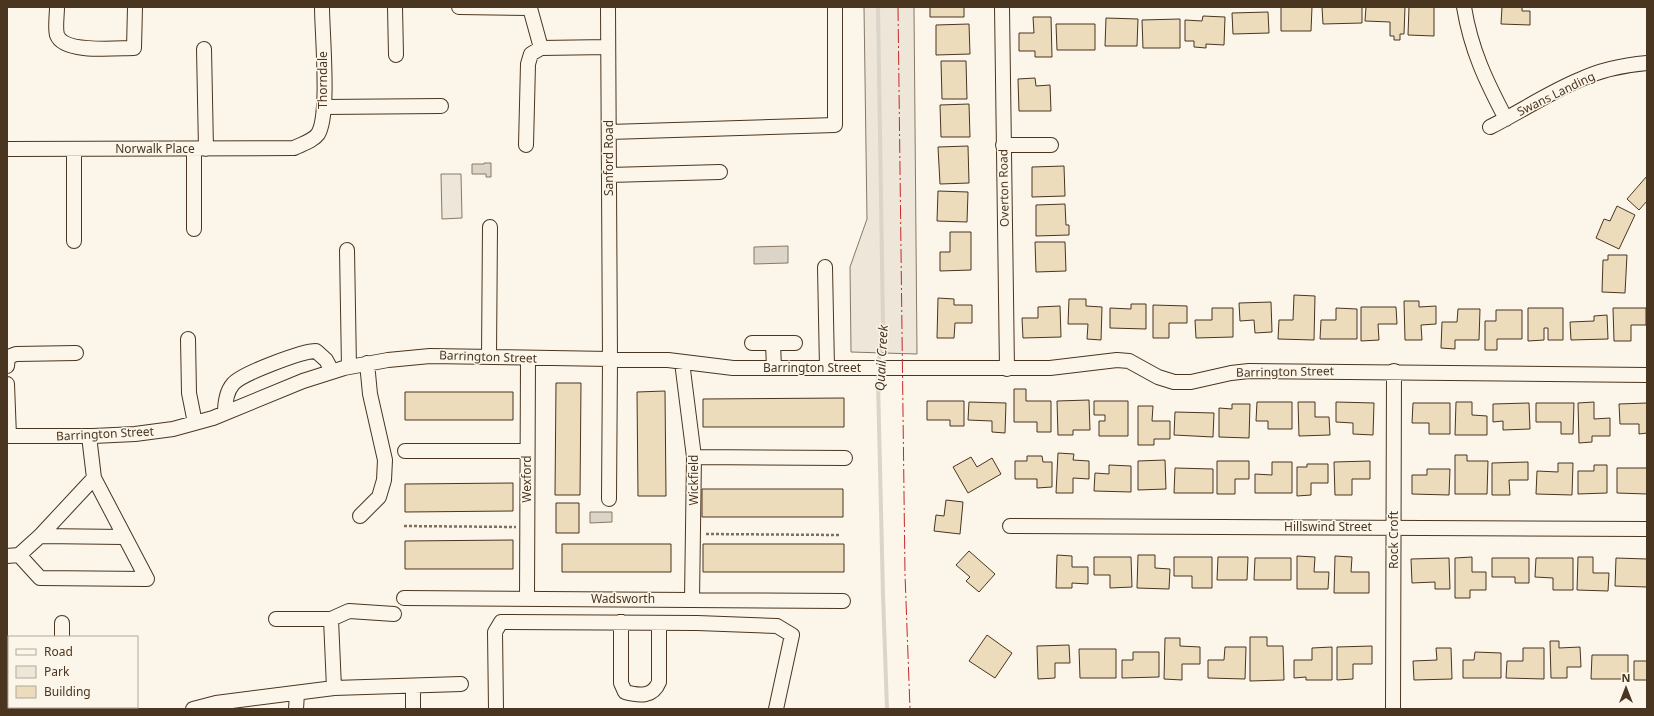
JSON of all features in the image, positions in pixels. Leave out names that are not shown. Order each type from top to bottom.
[{"type":"street","points":[[57,7],[57,35],[62,42],[76,48],[134,48],[135,7]]},
{"type":"street","name":"Thorndale","points":[[303,144],[317,136],[321,128],[324,107],[322,7]]},
{"type":"street","points":[[395,7],[396,55]]},
{"type":"street","points":[[459,7],[530,8],[541,48]]},
{"type":"street","name":"Sanford Road","points":[[608,7],[610,309],[609,499]]},
{"type":"street","points":[[608,132],[835,125],[836,7]]},
{"type":"street","name":"Overton Road","points":[[1002,7],[1007,369]]},
{"type":"street","points":[[1464,7],[1468,31],[1478,62],[1486,82],[1506,119]]},
{"type":"street","points":[[526,145],[528,64],[531,54],[541,48],[608,47]]},
{"type":"street","points":[[194,229],[200,148],[204,49]]},
{"type":"street","name":"Swans Landing","points":[[1490,127],[1580,79],[1628,65],[1647,63]]},
{"type":"street","points":[[324,107],[441,106]]},
{"type":"street","name":"Norwalk Place","points":[[7,149],[294,148],[303,144]]},
{"type":"street","points":[[1003,145],[1050,145]]},
{"type":"street","points":[[74,149],[74,241]]},
{"type":"street","points":[[609,175],[720,172]]},
{"type":"street","points":[[489,357],[490,227]]},
{"type":"street","points":[[347,250],[349,367]]},
{"type":"street","points":[[825,267],[827,368]]},
{"type":"street","points":[[188,339],[189,393],[195,423]]},
{"type":"street","points":[[752,343],[795,343]]},
{"type":"street","points":[[773,343],[774,368]]},
{"type":"street","points":[[224,414],[228,390],[233,383],[242,377],[299,354],[316,351],[326,360],[332,371]]},
{"type":"street","points":[[7,366],[8,357],[16,354],[76,353]]},
{"type":"street","name":"Barrington Street","points":[[8,436],[89,436],[135,434],[173,429],[224,414],[303,381],[332,371],[368,363],[430,356],[682,362],[732,368],[1007,369],[1050,368],[1117,360],[1129,361],[1158,377],[1174,382],[1191,382],[1231,373],[1249,371],[1394,371],[1647,375]]},
{"type":"street","name":"Wexford","points":[[527,599],[528,358]]},
{"type":"street","name":"Wickfield","points":[[682,362],[694,457],[692,600]]},
{"type":"street","points":[[360,516],[379,497],[384,480],[385,460],[370,394],[368,363]]},
{"type":"street","name":"Rock Croft","points":[[1393,709],[1394,371]]},
{"type":"street","points":[[7,384],[8,436]]},
{"type":"street","points":[[89,436],[94,478],[147,579],[40,578],[13,556],[40,536],[94,478]]},
{"type":"street","points":[[405,451],[527,451]]},
{"type":"street","points":[[694,457],[845,458]]},
{"type":"street","name":"Hillswind Street","points":[[1010,526],[1647,529]]},
{"type":"street","points":[[40,536],[124,536]]},
{"type":"street","name":"Wadsworth","points":[[404,598],[843,600]]},
{"type":"street","points":[[276,619],[331,619],[349,611],[394,614]]},
{"type":"street","points":[[331,619],[334,688]]},
{"type":"street","points":[[496,709],[495,632],[501,622],[697,623],[777,626],[792,635],[776,709]]},
{"type":"street","points":[[621,622],[621,684],[625,692],[634,694],[645,694],[652,692],[659,682],[659,623]]},
{"type":"street","points":[[62,623],[62,636]]},
{"type":"street","points":[[193,709],[216,703],[334,688],[461,684]]},
{"type":"street","points":[[413,686],[413,709]]},
{"type":"street","points":[[296,709],[297,693]]},
{"type":"path","points":[[404,526],[527,528]]},
{"type":"path","points":[[693,534],[840,535]]},
{"type":"green space","points":[[864,7],[914,7],[917,354],[851,352],[850,267],[867,219]]},
{"type":"green space","points":[[441,174],[461,174],[462,218],[442,219]]},
{"type":"shaded area","points":[[491,163],[491,177],[486,177],[486,174],[472,174],[472,164]]},
{"type":"shaded area","points":[[788,246],[788,263],[754,264],[754,247]]},
{"type":"shaded area","points":[[590,512],[612,512],[612,522],[590,523]]},
{"type":"building","points":[[930,7],[964,7],[964,17],[930,17]]},
{"type":"building","points":[[1281,7],[1312,7],[1311,31],[1281,31]]},
{"type":"building","points":[[1322,7],[1362,7],[1362,23],[1323,24]]},
{"type":"building","points":[[1366,7],[1405,7],[1404,34],[1400,34],[1400,40],[1394,40],[1394,36],[1390,36],[1390,22],[1365,21]]},
{"type":"building","points":[[1409,7],[1434,7],[1434,36],[1408,35]]},
{"type":"building","points":[[1502,7],[1522,7],[1522,11],[1530,11],[1530,25],[1501,24]]},
{"type":"building","points":[[1268,12],[1269,33],[1233,34],[1232,13]]},
{"type":"building","points":[[1203,16],[1225,17],[1224,45],[1206,44],[1206,48],[1194,47],[1194,41],[1185,41],[1185,20],[1202,21]]},
{"type":"building","points":[[1033,17],[1051,17],[1052,57],[1035,57],[1035,51],[1019,51],[1019,33],[1034,33]]},
{"type":"building","points":[[1106,18],[1138,19],[1137,46],[1105,46]]},
{"type":"building","points":[[1180,19],[1180,48],[1143,48],[1142,20]]},
{"type":"building","points":[[969,24],[970,54],[936,55],[936,25]]},
{"type":"building","points":[[1056,24],[1095,24],[1095,50],[1057,50]]},
{"type":"building","points":[[941,61],[966,61],[967,99],[942,99]]},
{"type":"building","points":[[1035,78],[1036,86],[1050,85],[1051,111],[1019,111],[1018,79]]},
{"type":"building","points":[[969,104],[970,137],[941,137],[940,105]]},
{"type":"building","points":[[968,146],[969,183],[940,184],[938,147]]},
{"type":"building","points":[[1064,166],[1065,196],[1032,197],[1032,167]]},
{"type":"building","points":[[1647,176],[1647,201],[1639,210],[1627,199]]},
{"type":"building","points":[[938,191],[968,192],[967,222],[937,221]]},
{"type":"building","points":[[1065,204],[1066,225],[1069,225],[1069,235],[1036,236],[1036,205]]},
{"type":"building","points":[[1617,206],[1635,215],[1619,249],[1596,238],[1604,219],[1610,221]]},
{"type":"building","points":[[950,232],[971,232],[971,270],[940,271],[940,252],[950,252]]},
{"type":"building","points":[[1035,242],[1065,242],[1066,271],[1036,272]]},
{"type":"building","points":[[1608,255],[1627,255],[1625,293],[1602,292],[1603,260],[1608,260]]},
{"type":"building","points":[[1294,295],[1315,296],[1314,340],[1278,339],[1279,320],[1293,320]]},
{"type":"building","points":[[938,298],[954,299],[954,305],[972,305],[972,323],[955,323],[954,338],[937,338]]},
{"type":"building","points":[[1069,299],[1086,299],[1086,306],[1102,307],[1101,340],[1087,339],[1088,324],[1068,324]]},
{"type":"building","points":[[1404,301],[1419,301],[1419,307],[1436,306],[1436,324],[1421,325],[1422,340],[1405,340]]},
{"type":"building","points":[[1271,302],[1272,332],[1255,333],[1254,320],[1240,321],[1239,303]]},
{"type":"building","points":[[1131,304],[1146,304],[1146,329],[1110,328],[1110,308],[1131,309]]},
{"type":"building","points":[[1153,305],[1187,306],[1187,323],[1169,323],[1169,338],[1153,338]]},
{"type":"building","points":[[1060,306],[1061,337],[1023,338],[1022,318],[1038,318],[1038,307]]},
{"type":"building","points":[[1361,307],[1396,307],[1397,324],[1378,324],[1379,340],[1361,341]]},
{"type":"building","points":[[1212,308],[1233,308],[1233,337],[1196,338],[1195,320],[1212,320]]},
{"type":"building","points":[[1336,308],[1357,309],[1357,339],[1320,339],[1321,320],[1336,320]]},
{"type":"building","points":[[1528,308],[1563,308],[1563,340],[1548,340],[1548,328],[1544,328],[1544,340],[1528,341]]},
{"type":"building","points":[[1613,308],[1646,308],[1646,325],[1631,325],[1631,341],[1614,341]]},
{"type":"building","points":[[1458,309],[1480,309],[1479,340],[1455,340],[1455,349],[1441,348],[1442,322],[1457,322]]},
{"type":"building","points":[[1496,310],[1522,310],[1522,339],[1497,339],[1497,350],[1485,350],[1485,321],[1496,321]]},
{"type":"building","points":[[1607,315],[1608,339],[1571,340],[1570,322],[1594,321],[1594,316]]},
{"type":"building","points":[[556,383],[581,383],[580,495],[555,495]]},
{"type":"building","points":[[1014,389],[1026,389],[1026,401],[1051,401],[1051,432],[1037,432],[1037,422],[1014,422]]},
{"type":"building","points":[[665,391],[666,496],[638,496],[637,392]]},
{"type":"building","points":[[405,392],[513,392],[513,420],[405,420]]},
{"type":"building","points":[[844,398],[844,427],[703,427],[703,399]]},
{"type":"building","points":[[1089,400],[1090,430],[1073,430],[1073,435],[1058,435],[1057,401]]},
{"type":"building","points":[[927,401],[964,401],[964,426],[950,426],[950,420],[927,420]]},
{"type":"building","points":[[1094,401],[1128,401],[1128,436],[1099,436],[1099,421],[1105,421],[1105,415],[1094,415]]},
{"type":"building","points":[[969,402],[1006,403],[1005,433],[992,432],[992,421],[968,420]]},
{"type":"building","points":[[1257,402],[1292,402],[1292,429],[1268,429],[1268,421],[1256,421]]},
{"type":"building","points":[[1298,402],[1315,402],[1315,417],[1329,417],[1330,435],[1299,436]]},
{"type":"building","points":[[1336,402],[1374,403],[1373,435],[1353,434],[1353,423],[1336,422]]},
{"type":"building","points":[[1456,402],[1472,402],[1472,415],[1487,416],[1487,435],[1455,435]]},
{"type":"building","points":[[1594,402],[1594,419],[1610,418],[1610,436],[1592,436],[1592,442],[1579,443],[1578,403]]},
{"type":"building","points":[[1413,403],[1450,403],[1450,434],[1429,434],[1429,423],[1412,423]]},
{"type":"building","points":[[1529,403],[1530,429],[1503,430],[1503,421],[1493,422],[1493,404]]},
{"type":"building","points":[[1536,403],[1574,403],[1573,434],[1561,434],[1561,422],[1536,422]]},
{"type":"building","points":[[1647,403],[1647,433],[1639,434],[1639,424],[1620,424],[1619,404]]},
{"type":"building","points":[[1232,404],[1250,404],[1249,438],[1219,437],[1219,408],[1232,409]]},
{"type":"building","points":[[1138,406],[1153,406],[1152,421],[1170,421],[1170,439],[1154,439],[1154,445],[1138,445]]},
{"type":"building","points":[[1175,412],[1214,413],[1213,437],[1174,435]]},
{"type":"building","points":[[1058,453],[1074,454],[1073,460],[1089,461],[1089,479],[1073,478],[1073,493],[1056,493]]},
{"type":"building","points":[[1455,455],[1467,455],[1467,461],[1488,461],[1487,494],[1455,494]]},
{"type":"building","points":[[1027,456],[1042,456],[1043,462],[1052,462],[1052,487],[1037,488],[1037,479],[1015,479],[1015,461],[1027,461]]},
{"type":"building","points":[[971,457],[977,467],[992,458],[1001,474],[968,493],[953,467]]},
{"type":"building","points":[[1165,460],[1166,489],[1138,490],[1138,461]]},
{"type":"building","points":[[1217,461],[1249,461],[1249,479],[1235,479],[1235,494],[1217,494]]},
{"type":"building","points":[[1370,461],[1370,479],[1352,479],[1352,495],[1335,495],[1334,462]]},
{"type":"building","points":[[1272,462],[1292,462],[1292,493],[1255,493],[1255,474],[1272,475]]},
{"type":"building","points":[[1528,462],[1528,480],[1509,480],[1510,495],[1492,495],[1492,463]]},
{"type":"building","points":[[1558,463],[1573,463],[1572,495],[1536,494],[1537,471],[1558,472]]},
{"type":"building","points":[[1307,464],[1328,464],[1328,483],[1311,483],[1311,495],[1297,496],[1297,467],[1307,467]]},
{"type":"building","points":[[1109,465],[1131,466],[1131,492],[1094,491],[1095,473],[1109,474]]},
{"type":"building","points":[[1594,465],[1607,465],[1607,493],[1578,494],[1578,471],[1594,471]]},
{"type":"building","points":[[1175,468],[1213,469],[1213,493],[1174,493]]},
{"type":"building","points":[[1617,468],[1647,468],[1647,494],[1617,493]]},
{"type":"building","points":[[1427,469],[1450,469],[1449,495],[1412,494],[1412,475],[1427,475]]},
{"type":"building","points":[[513,483],[513,511],[405,512],[405,484]]},
{"type":"building","points":[[702,489],[843,489],[843,517],[702,517]]},
{"type":"building","points":[[946,500],[963,502],[960,534],[934,531],[936,515],[944,516]]},
{"type":"building","points":[[556,503],[579,503],[579,533],[556,533]]},
{"type":"building","points":[[513,540],[513,569],[405,569],[405,541]]},
{"type":"building","points":[[562,544],[671,544],[671,572],[562,572]]},
{"type":"building","points":[[703,544],[844,544],[844,572],[703,572]]},
{"type":"building","points":[[969,551],[995,574],[979,592],[966,581],[970,577],[956,565]]},
{"type":"building","points":[[1057,555],[1072,556],[1072,567],[1088,567],[1088,584],[1072,583],[1072,588],[1056,588]]},
{"type":"building","points":[[1138,555],[1155,555],[1155,568],[1170,569],[1169,589],[1137,588]]},
{"type":"building","points":[[1297,556],[1315,557],[1314,572],[1329,572],[1328,589],[1297,589]]},
{"type":"building","points":[[1335,556],[1352,557],[1351,572],[1369,572],[1369,593],[1334,593]]},
{"type":"building","points":[[1094,557],[1131,557],[1132,587],[1110,588],[1110,575],[1094,575]]},
{"type":"building","points":[[1174,557],[1212,557],[1212,588],[1192,588],[1192,576],[1174,576]]},
{"type":"building","points":[[1218,557],[1248,557],[1247,580],[1217,580]]},
{"type":"building","points":[[1472,557],[1472,572],[1486,572],[1486,590],[1470,590],[1470,598],[1455,598],[1455,558]]},
{"type":"building","points":[[1578,557],[1593,557],[1593,573],[1609,573],[1608,591],[1577,590]]},
{"type":"building","points":[[1255,558],[1291,558],[1291,580],[1254,580]]},
{"type":"building","points":[[1449,558],[1450,589],[1435,589],[1435,582],[1412,583],[1411,559]]},
{"type":"building","points":[[1492,558],[1529,558],[1529,583],[1515,583],[1515,577],[1492,577]]},
{"type":"building","points":[[1536,558],[1573,558],[1573,590],[1553,590],[1553,578],[1535,577]]},
{"type":"building","points":[[1616,558],[1647,559],[1647,587],[1615,586]]},
{"type":"building","points":[[987,635],[1012,653],[995,678],[969,661]]},
{"type":"building","points":[[1250,637],[1267,637],[1267,646],[1283,646],[1284,680],[1250,681]]},
{"type":"building","points":[[1165,638],[1180,638],[1180,646],[1200,647],[1200,664],[1182,664],[1182,680],[1164,679]]},
{"type":"building","points":[[1550,641],[1559,641],[1559,648],[1580,647],[1581,667],[1567,667],[1567,678],[1551,678]]},
{"type":"building","points":[[1069,645],[1070,663],[1055,663],[1055,678],[1038,679],[1037,646]]},
{"type":"building","points":[[1372,646],[1372,664],[1353,664],[1353,679],[1337,680],[1337,647]]},
{"type":"building","points":[[1225,647],[1246,647],[1245,679],[1208,678],[1208,660],[1224,660]]},
{"type":"building","points":[[1332,647],[1332,680],[1306,680],[1306,677],[1294,678],[1294,660],[1312,660],[1312,648]]},
{"type":"building","points":[[1436,648],[1451,648],[1452,679],[1414,680],[1413,661],[1437,660]]},
{"type":"building","points":[[1523,648],[1544,648],[1544,679],[1506,678],[1507,661],[1523,661]]},
{"type":"building","points":[[1079,649],[1116,649],[1116,678],[1080,678]]},
{"type":"building","points":[[1133,652],[1159,652],[1159,677],[1122,678],[1122,660],[1133,660]]},
{"type":"building","points":[[1475,652],[1501,653],[1501,678],[1463,678],[1463,660],[1474,660]]},
{"type":"building","points":[[1592,655],[1628,655],[1628,679],[1591,679]]},
{"type":"building","points":[[1634,661],[1647,661],[1647,680],[1634,680]]},
{"type":"waterway","name":"Quail Creek","points":[[878,7],[883,326],[878,382],[887,709]]},
{"type":"power","points":[[898,7],[905,574],[910,709]]}]
